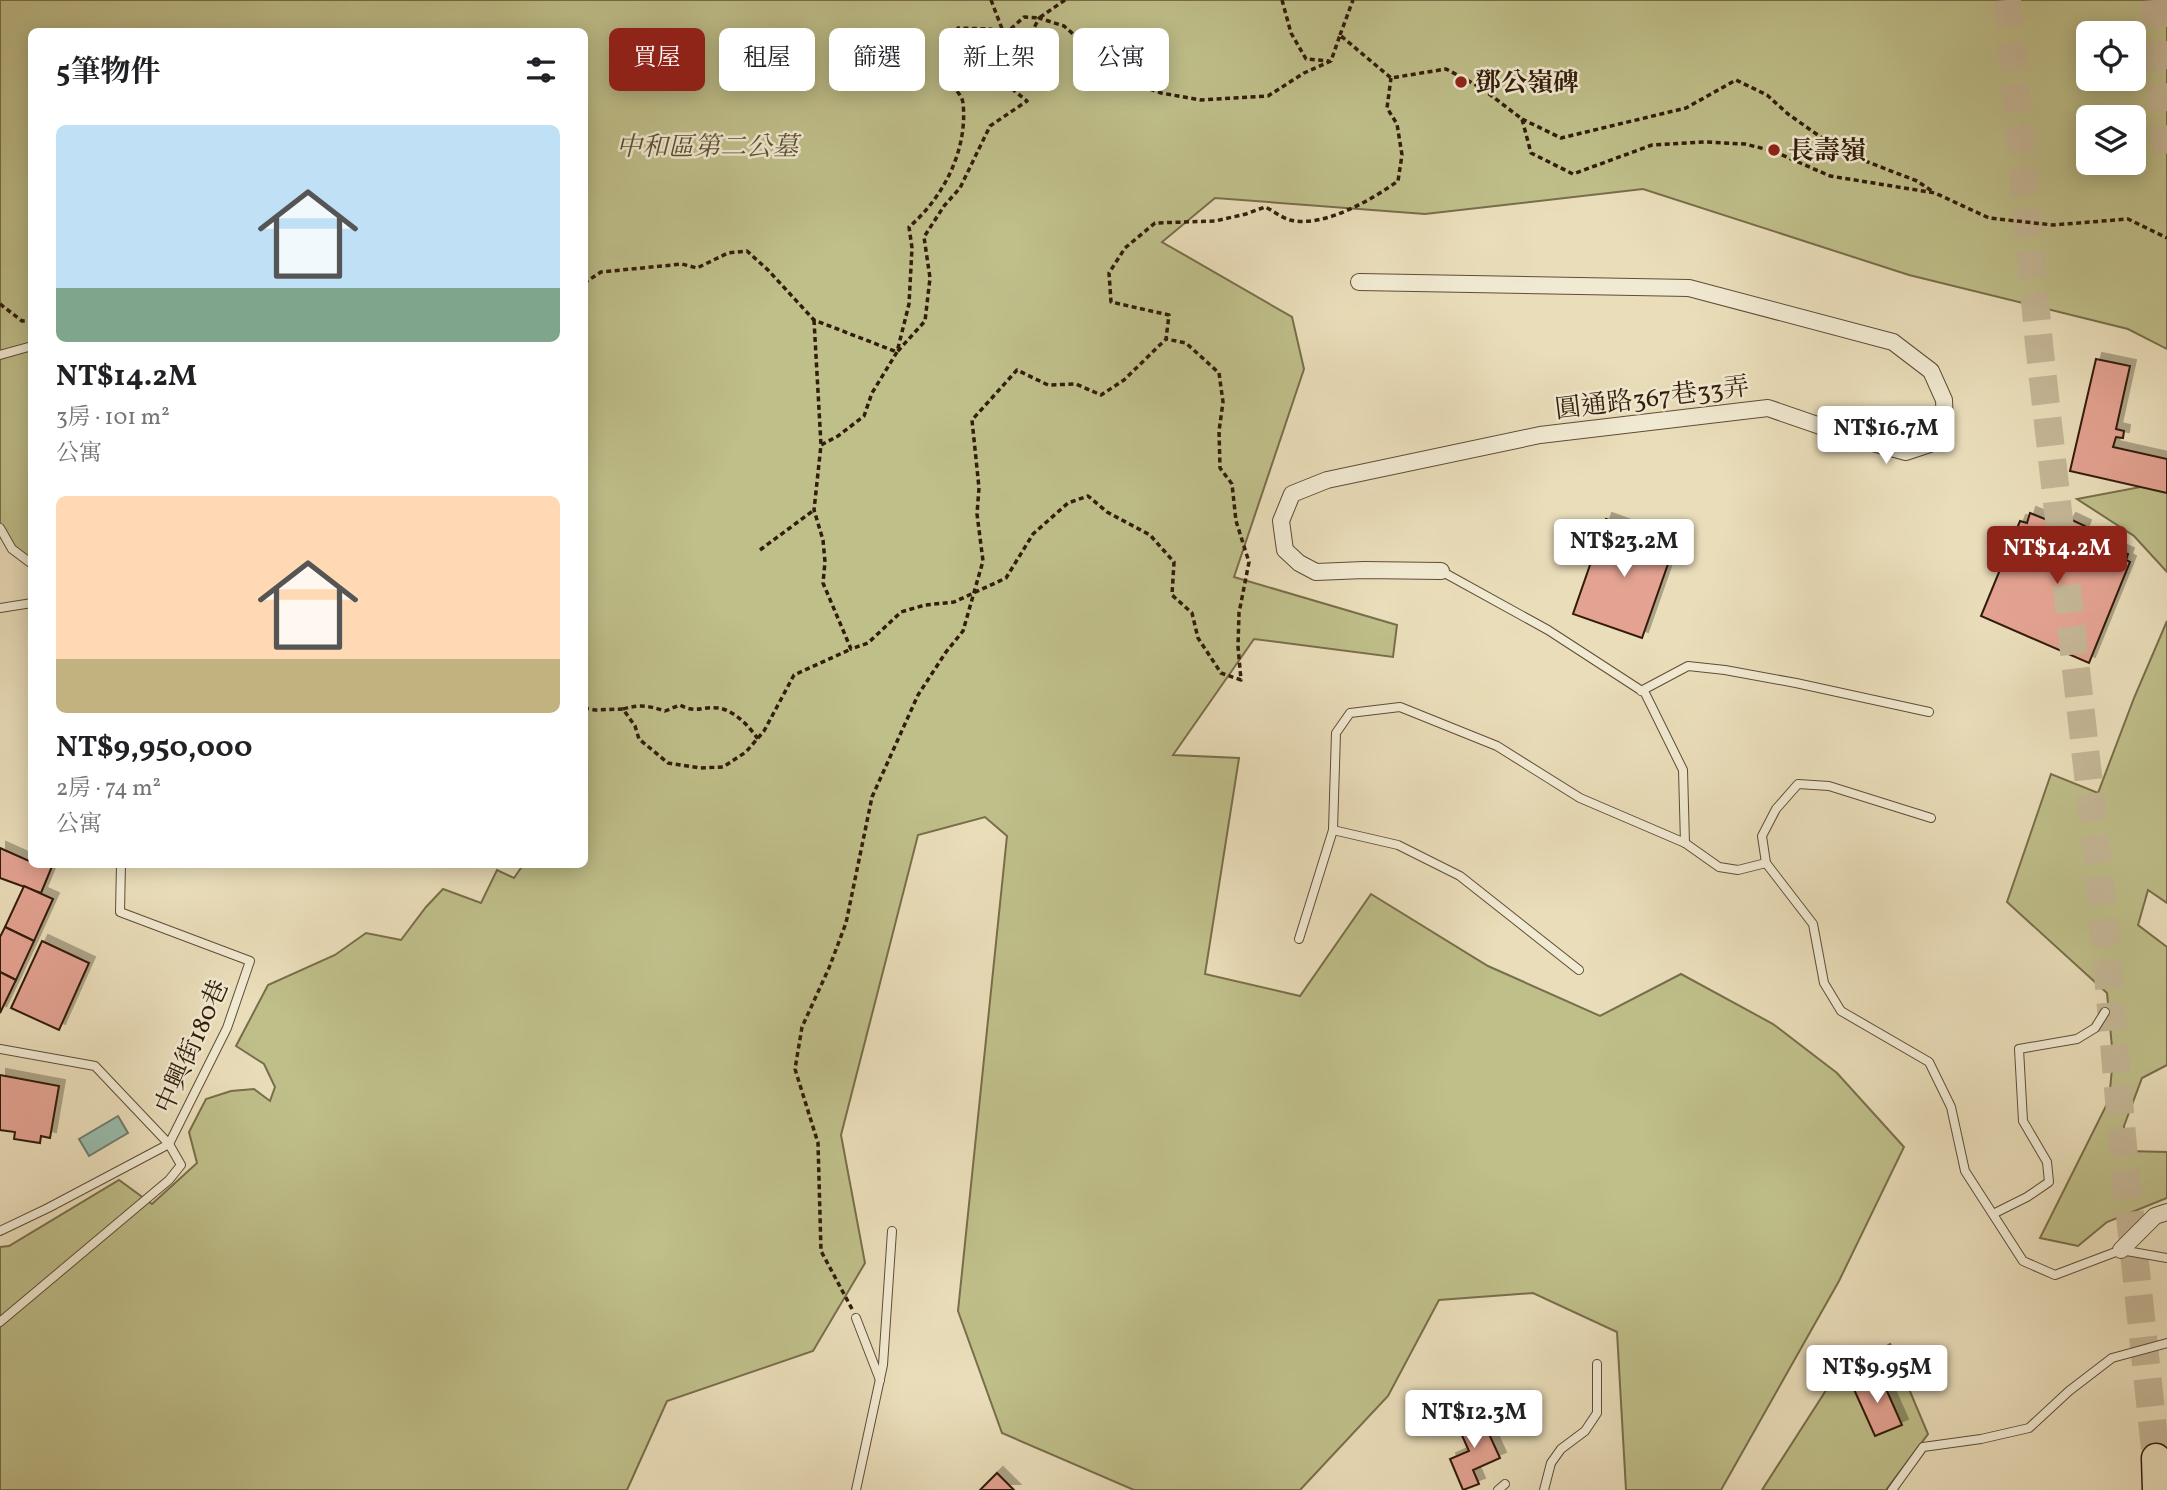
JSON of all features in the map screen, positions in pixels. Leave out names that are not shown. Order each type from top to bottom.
[{"type":"highway","points":[[2156,1458],[2157,1490]]},
{"type":"street","name":"圓通路367巷33弄","points":[[1359,282],[1689,289],[1893,342],[1931,371],[1944,400],[1945,425],[1930,444],[1906,452],[1858,439],[1768,408],[1540,435],[1327,480],[1292,494],[1281,521],[1284,550],[1316,572],[1441,571]]},
{"type":"street","points":[[2121,1250],[2161,1214]]},
{"type":"lane","points":[[0,355],[28,347]]},
{"type":"lane","points":[[0,528],[12,549],[28,561]]},
{"type":"lane","name":"圓通路367巷33弄","points":[[1441,571],[1548,630],[1645,693],[1683,770],[1685,843]]},
{"type":"lane","points":[[0,608],[28,604]]},
{"type":"lane","points":[[1641,691],[1688,666],[1785,681],[1929,712]]},
{"type":"lane","points":[[1299,939],[1333,830],[1336,733],[1350,713],[1401,708],[1497,746],[1580,797],[1685,843],[1719,867],[1738,870],[1766,863]]},
{"type":"lane","points":[[1931,818],[1829,786],[1798,784],[1776,809],[1762,836],[1766,863],[1814,924],[1824,983],[1841,1011],[1929,1062],[1951,1107],[1965,1171],[2023,1261],[2055,1275],[2121,1250],[2167,1258]]},
{"type":"lane","points":[[1333,830],[1398,845],[1460,876],[1579,970]]},
{"type":"lane","name":"中興街180巷","points":[[0,1231],[169,1144],[227,1028],[250,961],[120,912],[121,868]]},
{"type":"lane","points":[[1993,1214],[2027,1197],[2049,1182],[2047,1162],[2023,1121],[2019,1049],[2077,1039],[2095,1028],[2105,1012]]},
{"type":"lane","points":[[0,1049],[95,1066],[169,1144],[181,1165],[169,1181],[0,1322]]},
{"type":"lane","points":[[2161,1214],[2167,1200]]},
{"type":"lane","points":[[856,1490],[883,1365],[892,1231]]},
{"type":"lane","points":[[856,1318],[880,1380]]},
{"type":"lane","points":[[1892,1490],[1923,1447],[2029,1428],[2069,1391],[2112,1358],[2167,1343]]},
{"type":"lane","points":[[1544,1490],[1551,1463],[1560,1449],[1585,1431],[1597,1413],[1597,1364]]},
{"type":"path","points":[[990,0],[1001,28]]},
{"type":"path","points":[[821,445],[864,416],[872,393],[897,352],[925,321],[930,278],[924,237],[944,205],[960,188],[990,126],[1027,101],[1006,84],[1040,18],[1065,0]]},
{"type":"path","points":[[1282,0],[1291,33],[1306,59],[1331,61]]},
{"type":"path","points":[[1012,28],[1024,17],[1040,18],[1064,26],[1121,79],[1161,93],[1200,100],[1268,96],[1304,73],[1331,61],[1353,0]]},
{"type":"path","points":[[1340,35],[1391,78],[1446,69],[1480,87],[1522,119],[1561,138],[1686,108],[1736,80],[1767,95],[1788,114],[1842,152],[1917,181],[1935,193],[1989,218],[2053,225],[2128,219],[2167,238]]},
{"type":"path","points":[[856,1318],[821,1251],[818,1143],[794,1069],[803,1027],[846,923],[872,797],[918,695],[963,631],[975,591],[983,561],[977,514],[979,488],[972,420],[1017,370],[1048,385],[1076,384],[1101,395],[1124,380],[1166,340],[1169,315],[1111,302],[1109,273],[1125,248],[1155,223],[1215,221],[1247,214],[1265,206],[1290,220],[1323,219],[1372,200],[1398,181],[1402,155],[1397,124],[1387,108],[1391,78]]},
{"type":"path","points":[[897,352],[909,304],[912,248],[909,227],[922,216],[941,191],[951,172],[960,143],[963,99],[958,91]]},
{"type":"path","points":[[1522,119],[1531,153],[1573,174],[1652,145],[1705,142],[1745,144],[1773,151],[1830,176],[1935,193]]},
{"type":"path","points":[[588,280],[601,272],[682,264],[697,268],[728,253],[747,251],[814,320],[897,352]]},
{"type":"path","points":[[0,304],[22,321],[28,320]]},
{"type":"path","points":[[814,320],[821,445],[814,510],[823,540],[823,583],[851,649]]},
{"type":"path","points":[[623,709],[635,726],[639,738],[668,764],[700,768],[723,767],[746,752],[758,739],[794,675],[868,643],[901,612],[925,605],[954,602],[1006,578],[1033,534],[1068,503],[1088,495],[1107,512],[1150,535],[1174,562],[1172,595],[1192,613],[1198,638],[1221,673],[1241,680],[1239,613],[1249,562],[1236,521],[1231,484],[1220,468],[1219,431],[1223,402],[1219,373],[1186,343],[1166,340]]},
{"type":"path","points":[[760,550],[814,510]]},
{"type":"path","points":[[588,709],[623,709],[638,705],[665,711],[680,705],[691,711],[719,708],[743,721],[758,739]]},
{"type":"green space","name":"中和區第二公墓","points":[[0,0],[2167,0],[2167,349],[2128,329],[1909,275],[1643,189],[1425,214],[1215,198],[1162,242],[1292,317],[1304,369],[1234,577],[1397,625],[1393,657],[1254,639],[1173,755],[1239,758],[1205,974],[1300,996],[1371,894],[1488,966],[1600,1016],[1681,974],[1773,1024],[1837,1073],[1904,1147],[1839,1281],[1721,1490],[1626,1490],[1617,1332],[1533,1293],[1439,1300],[1388,1396],[1300,1490],[1134,1490],[1002,1433],[958,1311],[1007,836],[985,817],[918,835],[841,1135],[865,1263],[813,1351],[667,1401],[627,1490],[0,1490],[0,1247],[9,1246],[119,1180],[152,1204],[197,1163],[189,1132],[206,1099],[231,1091],[254,1089],[270,1101],[275,1087],[264,1064],[236,1046],[268,985],[335,955],[366,933],[401,940],[443,889],[481,903],[497,870],[514,878],[521,868],[588,868],[588,28],[28,28],[28,558],[13,546],[0,527]]},
{"type":"green space","points":[[2167,482],[2167,572],[2134,536],[2077,499]]},
{"type":"green space","points":[[2167,621],[2167,903],[2148,890],[2138,925],[2167,947],[2167,1065],[2142,1078],[2124,1126],[2127,1151],[2167,1152],[2167,1198],[2107,1222],[2078,1246],[2040,1238],[2109,1100],[2113,1058],[2107,993],[2007,902],[2051,774],[2098,793]]},
{"type":"green space","points":[[1890,1344],[1928,1434],[1886,1490],[1762,1490],[1832,1381]]},
{"type":"shaded area","points":[[118,1116],[128,1133],[89,1156],[79,1139]]},
{"type":"building","points":[[2096,359],[2130,366],[2116,429],[2124,431],[2123,438],[2116,437],[2113,447],[2167,459],[2167,493],[2070,471]]},
{"type":"building","points":[[2030,513],[2065,527],[2070,519],[2085,526],[2082,534],[2128,554],[2126,560],[2130,562],[2089,663],[1981,616],[2020,521],[2027,523]]},
{"type":"building","points":[[1606,519],[1675,544],[1642,638],[1573,614]]},
{"type":"building","points":[[0,848],[28,861],[28,868],[51,868],[41,893],[0,878]]},
{"type":"building","points":[[24,886],[53,899],[34,941],[5,927]]},
{"type":"building","points":[[5,927],[34,941],[16,980],[0,972],[0,937]]},
{"type":"building","points":[[42,941],[89,963],[59,1030],[11,1008]]},
{"type":"building","points":[[0,972],[16,980],[0,1013]]},
{"type":"building","points":[[0,1075],[59,1086],[50,1138],[41,1136],[40,1143],[14,1139],[15,1132],[0,1130]]},
{"type":"building","points":[[1879,1373],[1902,1425],[1875,1436],[1852,1385]]},
{"type":"building","points":[[1479,1412],[1500,1458],[1473,1470],[1479,1484],[1463,1490],[1450,1459],[1469,1451],[1456,1422]]},
{"type":"building","points":[[997,1473],[1014,1490],[980,1490]]},
{"type":"tunnel","points":[[2007,0],[2039,344],[2099,872],[2125,1169],[2156,1458]]},
{"type":"tunnel","points":[[2154,0],[2167,157]]},
{"type":"place","name":"鄧公嶺碑","points":[[1461,82]]},
{"type":"place","name":"長壽嶺","points":[[1774,150]]}]
